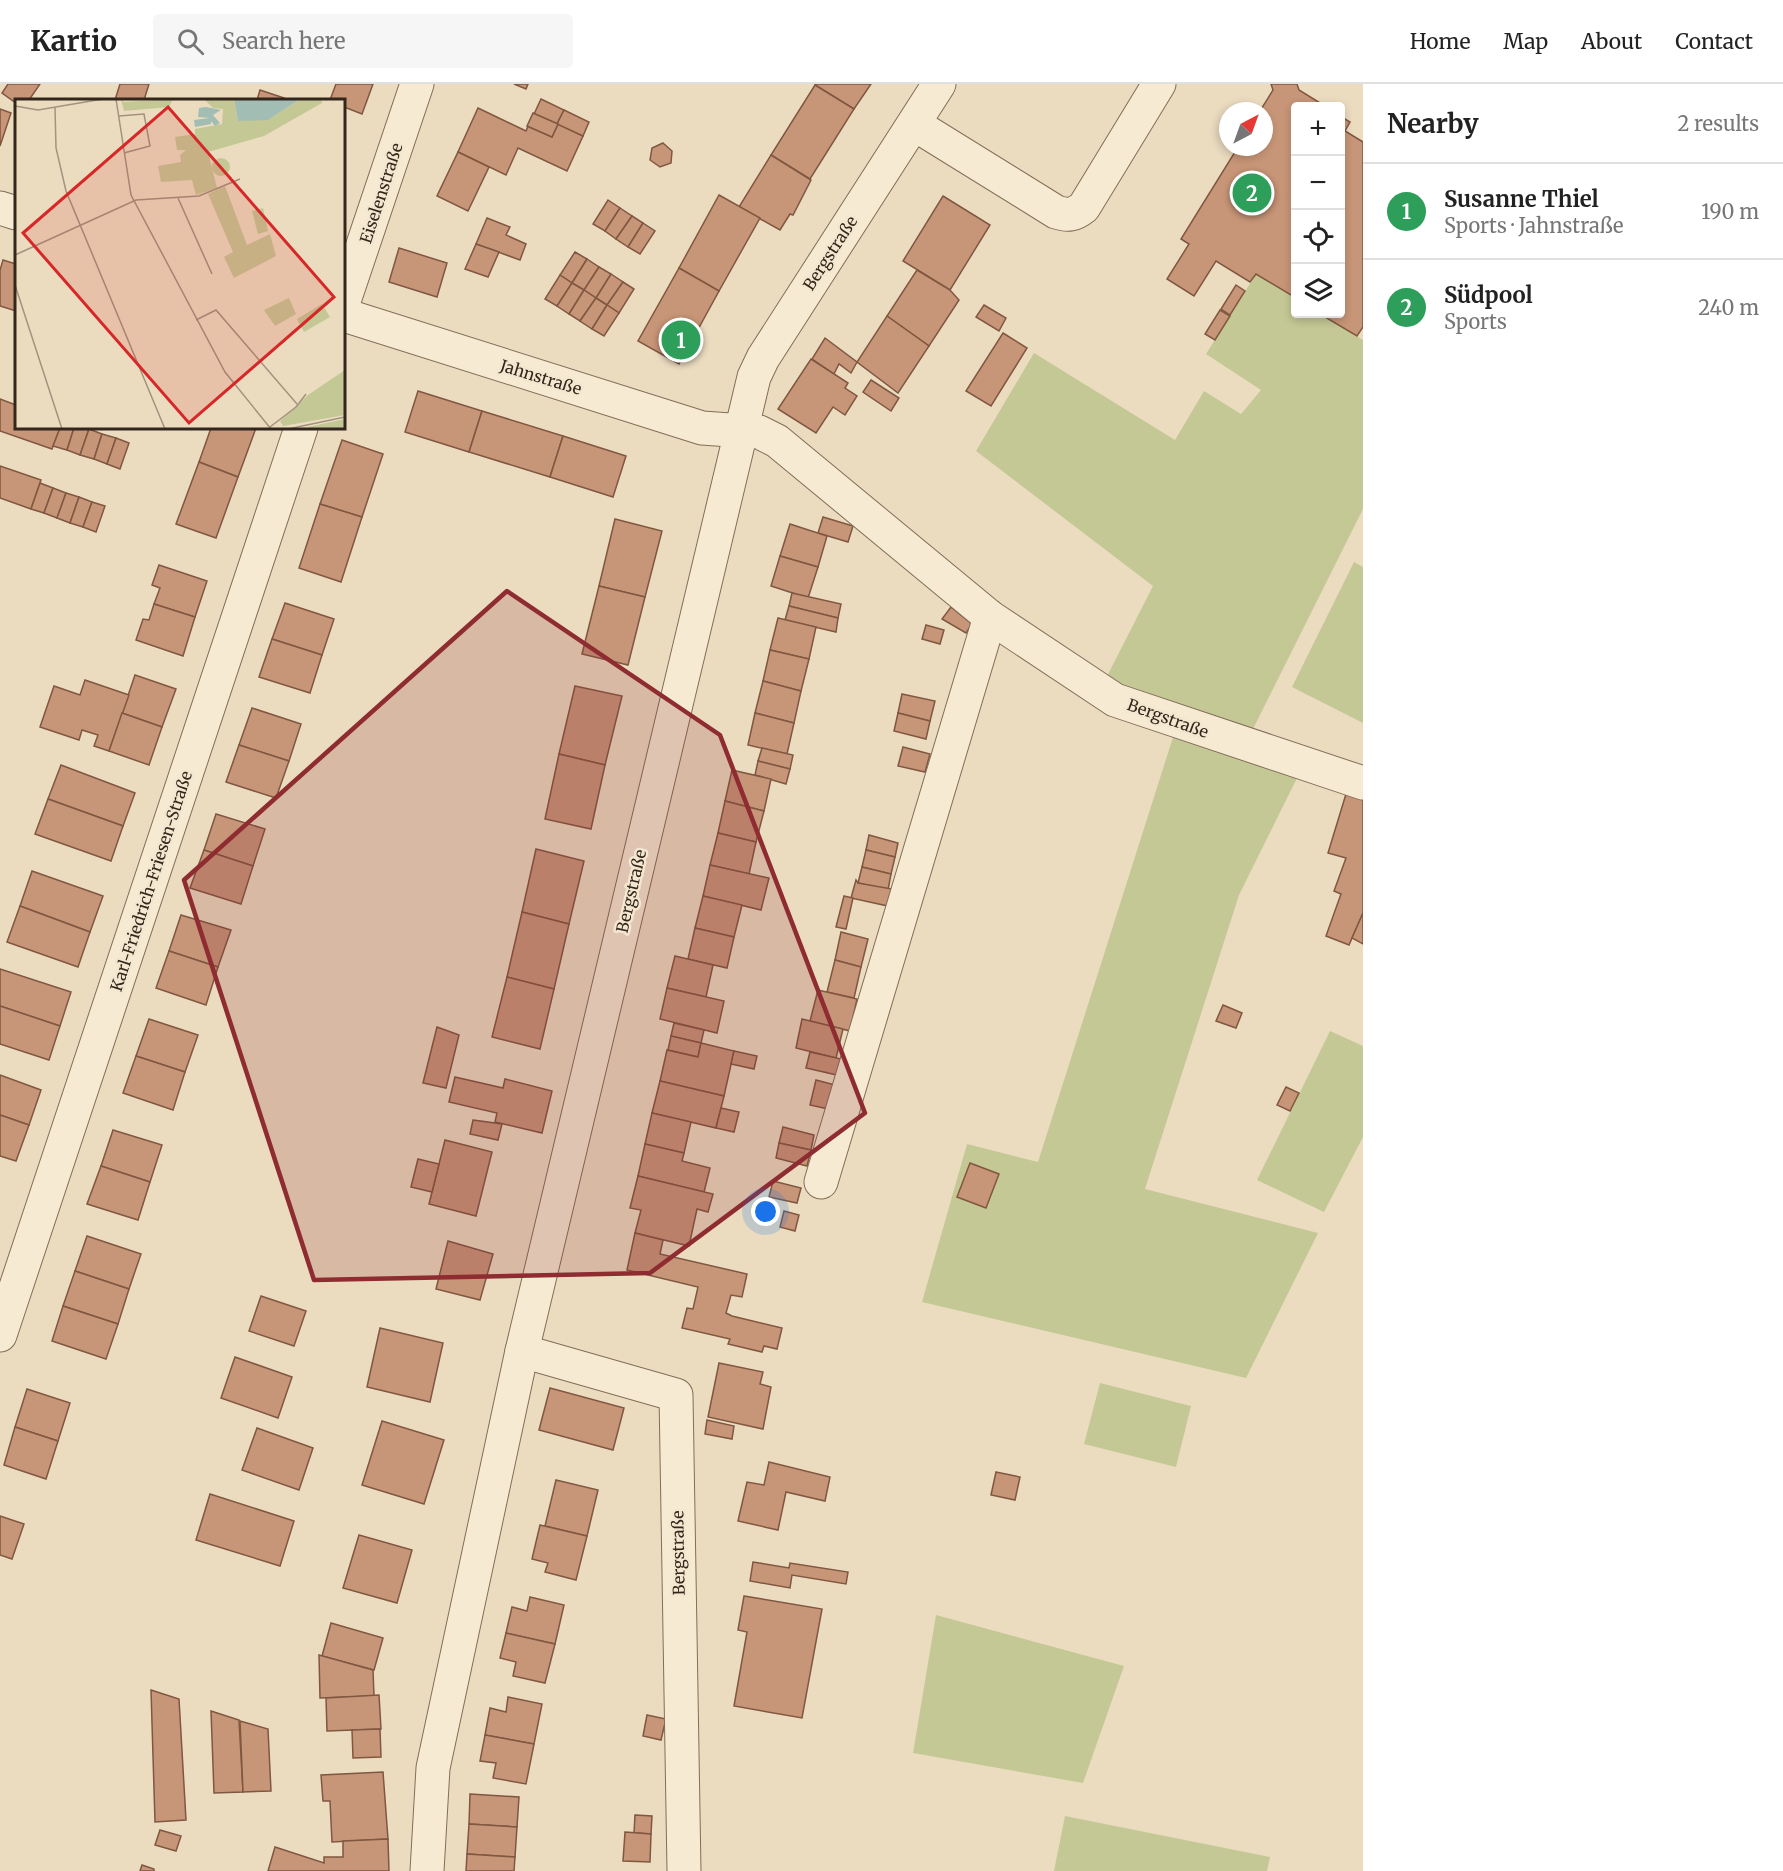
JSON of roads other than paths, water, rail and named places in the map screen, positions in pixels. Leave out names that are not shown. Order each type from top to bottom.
[{"type":"street","name":"Eiselenstraße","points":[[345,298],[417,84]]},
{"type":"street","name":"Bergstraße","points":[[427,1871],[427,1839],[434,1768],[522,1351],[754,377],[763,358],[939,84]]},
{"type":"street","points":[[914,124],[1056,212],[1066,215],[1075,214],[1084,207],[1159,84]]},
{"type":"street","points":[[0,208],[15,213]]},
{"type":"street","name":"Jahnstraße","points":[[345,315],[702,428],[740,431]]},
{"type":"street","name":"Karl-Friedrich-Friesen-Straße","points":[[0,1335],[301,429]]},
{"type":"street","name":"Bergstraße","points":[[740,431],[759,432],[777,441],[990,617],[1115,700],[1363,783]]},
{"type":"street","points":[[821,1182],[990,617]]},
{"type":"street","name":"Bergstraße","points":[[522,1351],[676,1395],[684,1871]]},
{"type":"place","name":"Südpool","points":[[1252,193]]},
{"type":"place","name":"Susanne Thiel","points":[[681,340]]}]
